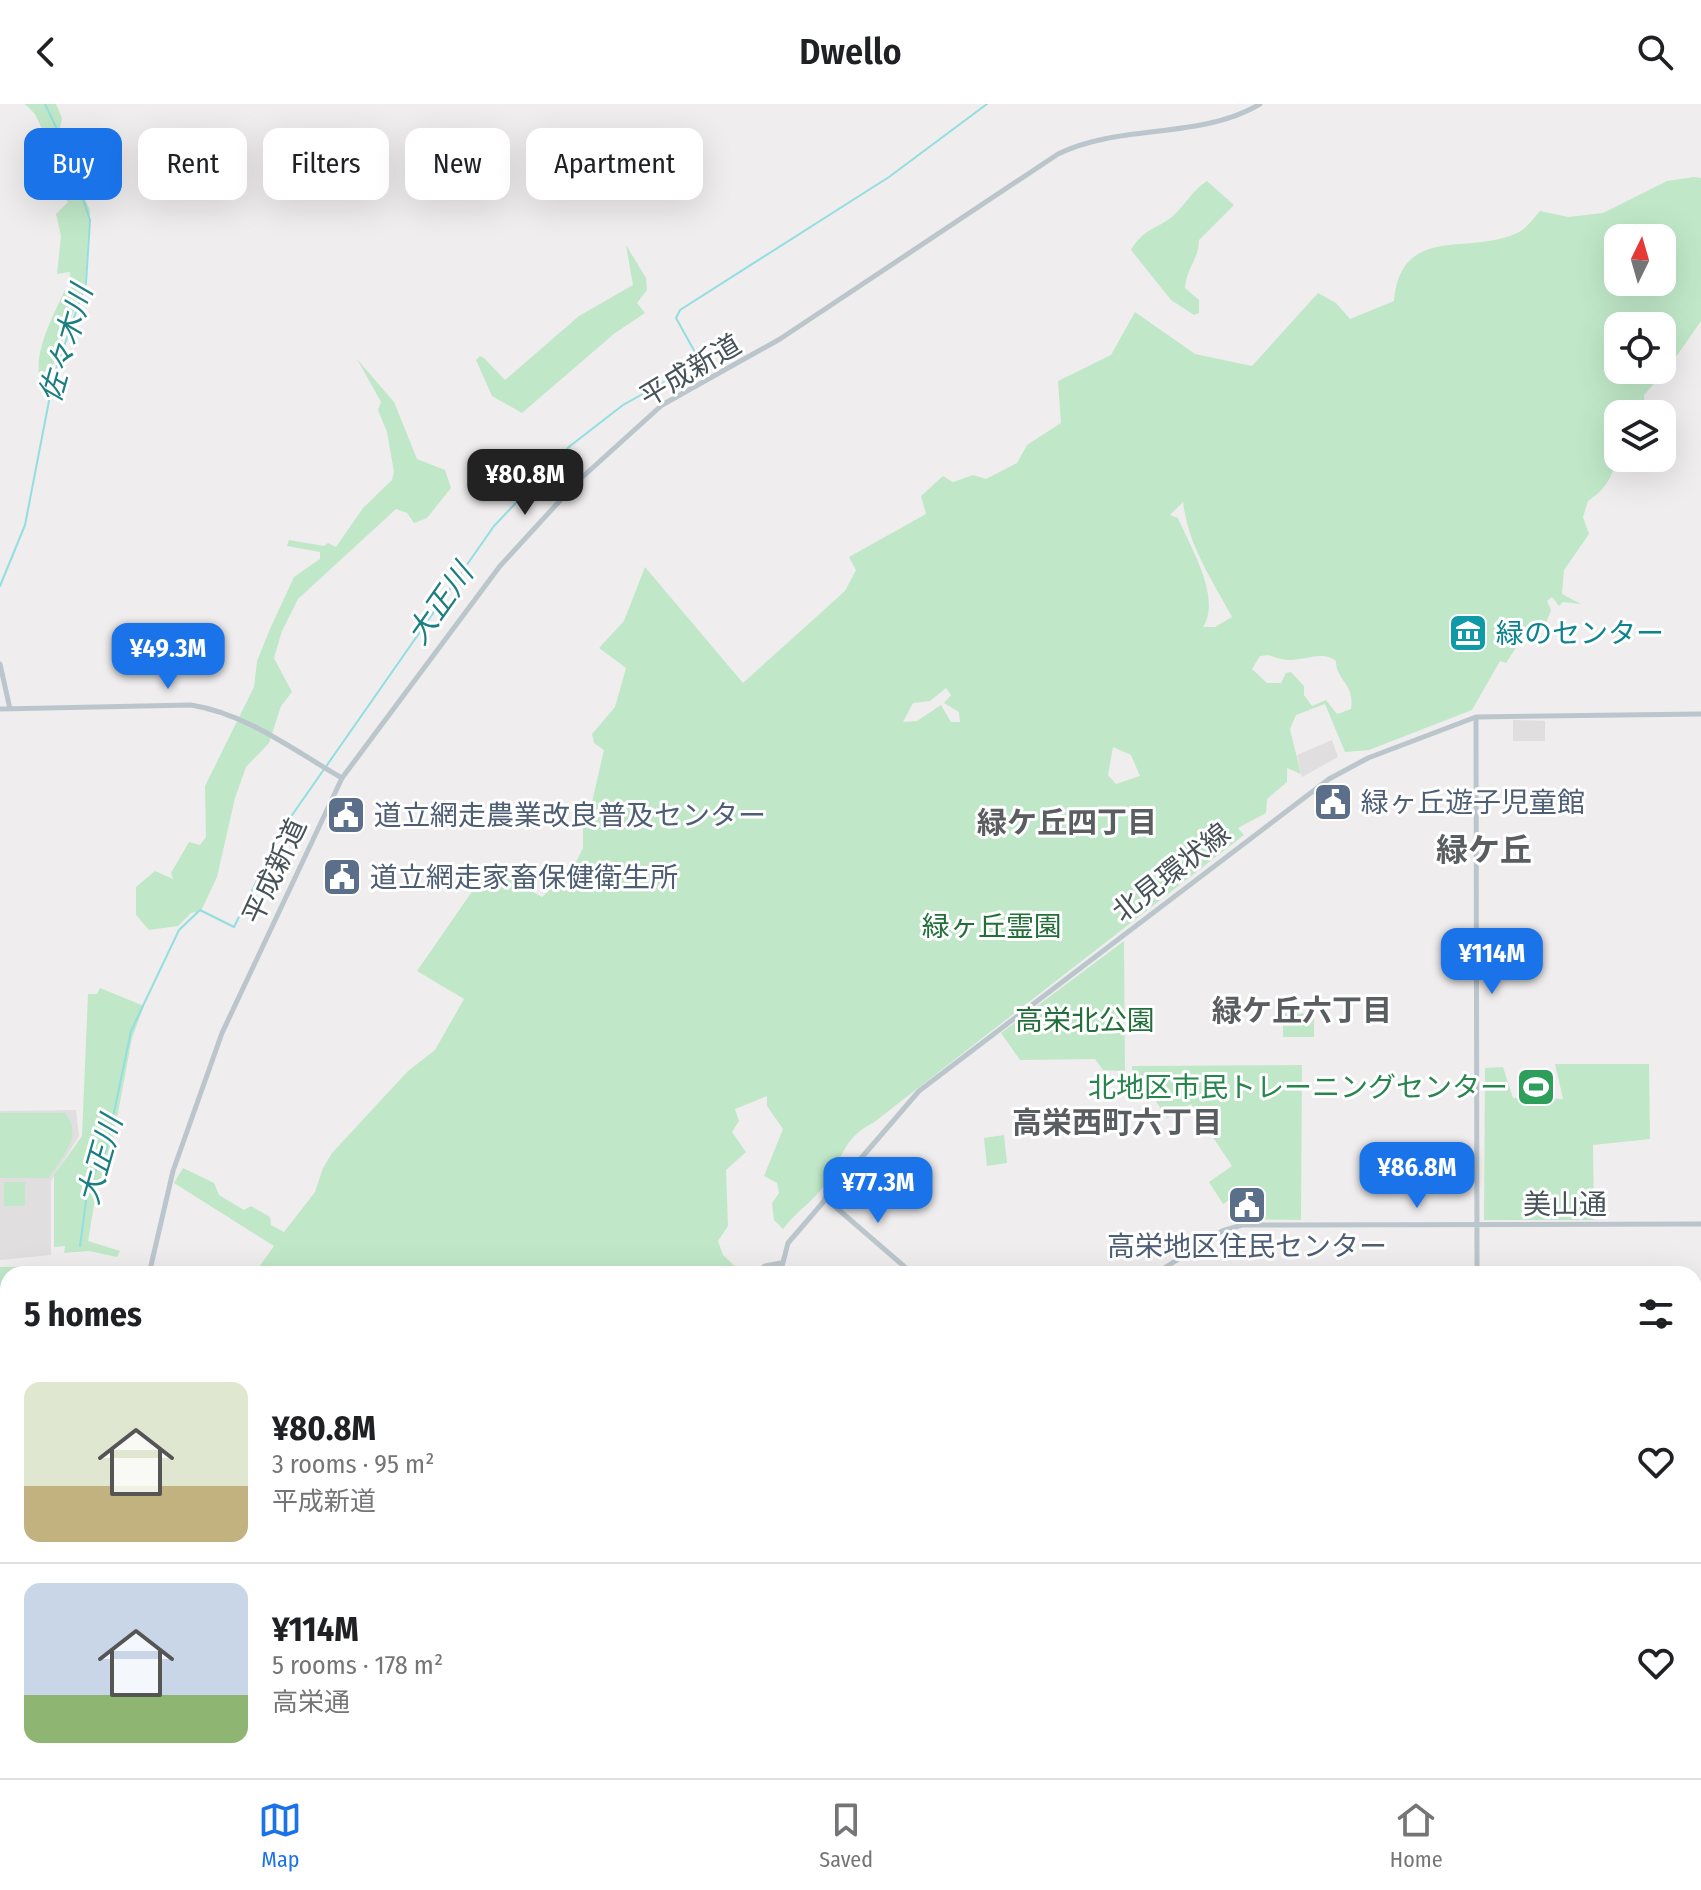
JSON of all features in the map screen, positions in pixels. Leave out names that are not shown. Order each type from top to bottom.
[{"type":"street","name":"平成新道","points":[[151,1266],[173,1171],[217,1045],[277,908],[342,778],[500,566],[578,481],[662,405],[780,339],[1068,149],[1101,138],[1234,117],[1260,104]]},
{"type":"street","points":[[0,664],[10,709]]},
{"type":"street","points":[[0,709],[191,705],[213,708],[238,717],[342,778]]},
{"type":"street","name":"北見環状線","points":[[781,1266],[788,1243],[919,1091],[1279,814],[1350,767],[1476,717],[1701,714]]},
{"type":"street","points":[[1476,717],[1477,1266]]},
{"type":"street","points":[[825,1198],[904,1266]]},
{"type":"street","name":"美山通","points":[[1167,1266],[1222,1231],[1242,1225],[1701,1224]]},
{"type":"street","points":[[765,1266],[781,1263]]},
{"type":"shaded area","points":[[1513,720],[1545,721],[1545,741],[1513,741]]},
{"type":"shaded area","points":[[1332,740],[1338,757],[1302,777],[1297,755]]},
{"type":"shaded area","points":[[76,1110],[79,1136],[51,1181],[51,1255],[0,1260],[0,1111]]},
{"type":"green space","points":[[25,104],[56,104],[62,118],[60,128],[42,128],[35,114]]},
{"type":"green space","name":"緑ヶ丘霊園","points":[[1701,178],[1701,321],[1676,357],[1676,312],[1604,312],[1604,384],[1654,384],[1644,395],[1644,400],[1604,400],[1604,472],[1612,472],[1599,493],[1588,501],[1583,517],[1589,534],[1564,570],[1562,594],[1581,604],[1563,602],[1559,606],[1552,597],[1547,601],[1551,610],[1544,628],[1537,632],[1530,626],[1506,663],[1500,661],[1472,710],[1369,750],[1345,752],[1325,704],[1296,715],[1290,729],[1301,774],[1287,768],[1287,782],[1267,799],[1266,813],[1238,828],[1244,835],[862,1129],[847,1145],[819,1192],[783,1229],[774,1220],[772,1203],[779,1193],[777,1183],[764,1176],[783,1129],[767,1106],[767,1096],[735,1109],[739,1121],[732,1132],[746,1152],[726,1170],[728,1226],[718,1241],[723,1255],[735,1266],[260,1266],[274,1246],[174,1183],[183,1168],[214,1183],[219,1195],[244,1210],[251,1206],[270,1217],[271,1225],[284,1232],[315,1192],[332,1153],[408,1071],[435,1050],[464,999],[417,971],[489,867],[542,897],[572,870],[583,848],[583,824],[592,802],[604,750],[594,743],[592,734],[615,707],[626,668],[599,648],[624,621],[645,567],[743,683],[845,591],[856,570],[849,557],[926,514],[921,496],[943,476],[953,482],[973,475],[986,479],[1017,463],[1027,445],[1061,423],[1058,381],[1111,355],[1135,312],[1195,354],[1252,366],[1318,293],[1336,303],[1350,319],[1394,301],[1399,277],[1409,261],[1423,251],[1517,233],[1540,211],[1568,217],[1603,213],[1667,181]],"holes":[[[1183,502],[1196,549],[1232,617],[1215,627],[1203,627],[1208,615],[1207,587],[1178,518],[1170,515]],[[1260,656],[1280,659],[1321,656],[1336,661],[1350,693],[1351,709],[1337,714],[1326,700],[1312,706],[1304,695],[1304,686],[1291,672],[1286,673],[1281,683],[1267,683],[1252,669]],[[946,688],[951,695],[944,703],[959,712],[960,722],[951,722],[941,705],[917,721],[903,722],[913,703],[930,701]],[[1113,747],[1131,755],[1140,776],[1116,784],[1108,775]]]},
{"type":"green space","points":[[1207,181],[1234,205],[1199,240],[1185,288],[1199,300],[1199,313],[1194,315],[1171,300],[1131,250],[1142,236],[1170,218]]},
{"type":"green space","points":[[66,200],[85,200],[90,210],[85,282],[49,375],[41,381],[39,360],[45,335],[65,290],[71,288],[70,272],[57,274],[61,236],[56,214],[68,202]]},
{"type":"green space","points":[[626,245],[646,278],[647,290],[637,303],[645,313],[615,333],[522,413],[492,396],[476,360],[480,356],[484,358],[505,380],[579,316],[633,285]]},
{"type":"green space","points":[[357,359],[394,402],[417,459],[445,470],[451,488],[427,518],[414,523],[407,513],[396,509],[298,599],[282,631],[274,658],[292,692],[281,706],[269,743],[246,767],[235,798],[217,877],[201,911],[191,913],[178,926],[149,930],[136,915],[136,887],[155,871],[173,879],[171,873],[189,842],[200,845],[206,837],[205,786],[254,687],[257,661],[294,577],[320,559],[320,552],[287,546],[289,540],[324,546],[328,543],[336,547],[363,508],[392,480],[394,472],[387,432],[378,410],[381,402]]},
{"type":"green space","name":"高栄北公園","points":[[1124,941],[1125,1071],[1103,1070],[1095,1059],[1020,1060],[1001,1033]]},
{"type":"green space","points":[[100,988],[144,1006],[132,1038],[111,1150],[96,1193],[88,1241],[120,1251],[117,1257],[89,1251],[64,1253],[65,1246],[54,1247],[54,1175],[82,1136],[88,994],[97,994]]},
{"type":"green space","points":[[1283,1013],[1314,1014],[1314,1037],[1283,1037]]},
{"type":"green space","points":[[1555,1064],[1649,1064],[1650,1139],[1593,1145],[1594,1220],[1484,1220],[1485,1068],[1503,1067],[1513,1098],[1563,1099]]},
{"type":"green space","name":"高栄北公園","points":[[1302,1065],[1301,1220],[1239,1219],[1256,1207],[1244,1190],[1223,1204],[1209,1182],[1232,1166],[1191,1104],[1167,1118],[1132,1070],[1132,1066]]},
{"type":"green space","points":[[0,1113],[65,1113],[72,1138],[49,1178],[0,1178]]},
{"type":"green space","points":[[1004,1135],[1007,1163],[987,1166],[984,1138]]},
{"type":"green space","points":[[4,1182],[25,1182],[25,1206],[4,1206]]},
{"type":"waterway","name":"佐々木川","points":[[0,586],[25,525],[54,375],[86,283],[90,220],[66,148],[45,104]]},
{"type":"waterway","name":"大正川","points":[[80,1246],[88,1186],[106,1151],[131,1031],[179,930],[200,910],[234,927],[283,828],[494,526],[570,446],[623,405],[691,367],[696,354],[676,318],[680,310],[889,177],[987,104]]},
{"type":"place","name":"緑のセンター","points":[[1468,633]]},
{"type":"place","name":"緑ヶ丘遊子児童館","points":[[1333,802]]},
{"type":"place","name":"道立網走農業改良普及センター","points":[[346,815]]},
{"type":"place","name":"道立網走家畜保健衛生所","points":[[342,877]]},
{"type":"place","name":"北地区市民トレーニングセンター","points":[[1536,1087]]},
{"type":"place","name":"高栄地区住民センター","points":[[1247,1205]]},
{"type":"district","name":"緑ケ丘四丁目","points":[[1067,823]]},
{"type":"district","name":"緑ケ丘","points":[[1484,850]]},
{"type":"district","name":"緑ケ丘六丁目","points":[[1302,1011]]},
{"type":"district","name":"高栄西町六丁目","points":[[1117,1123]]}]
